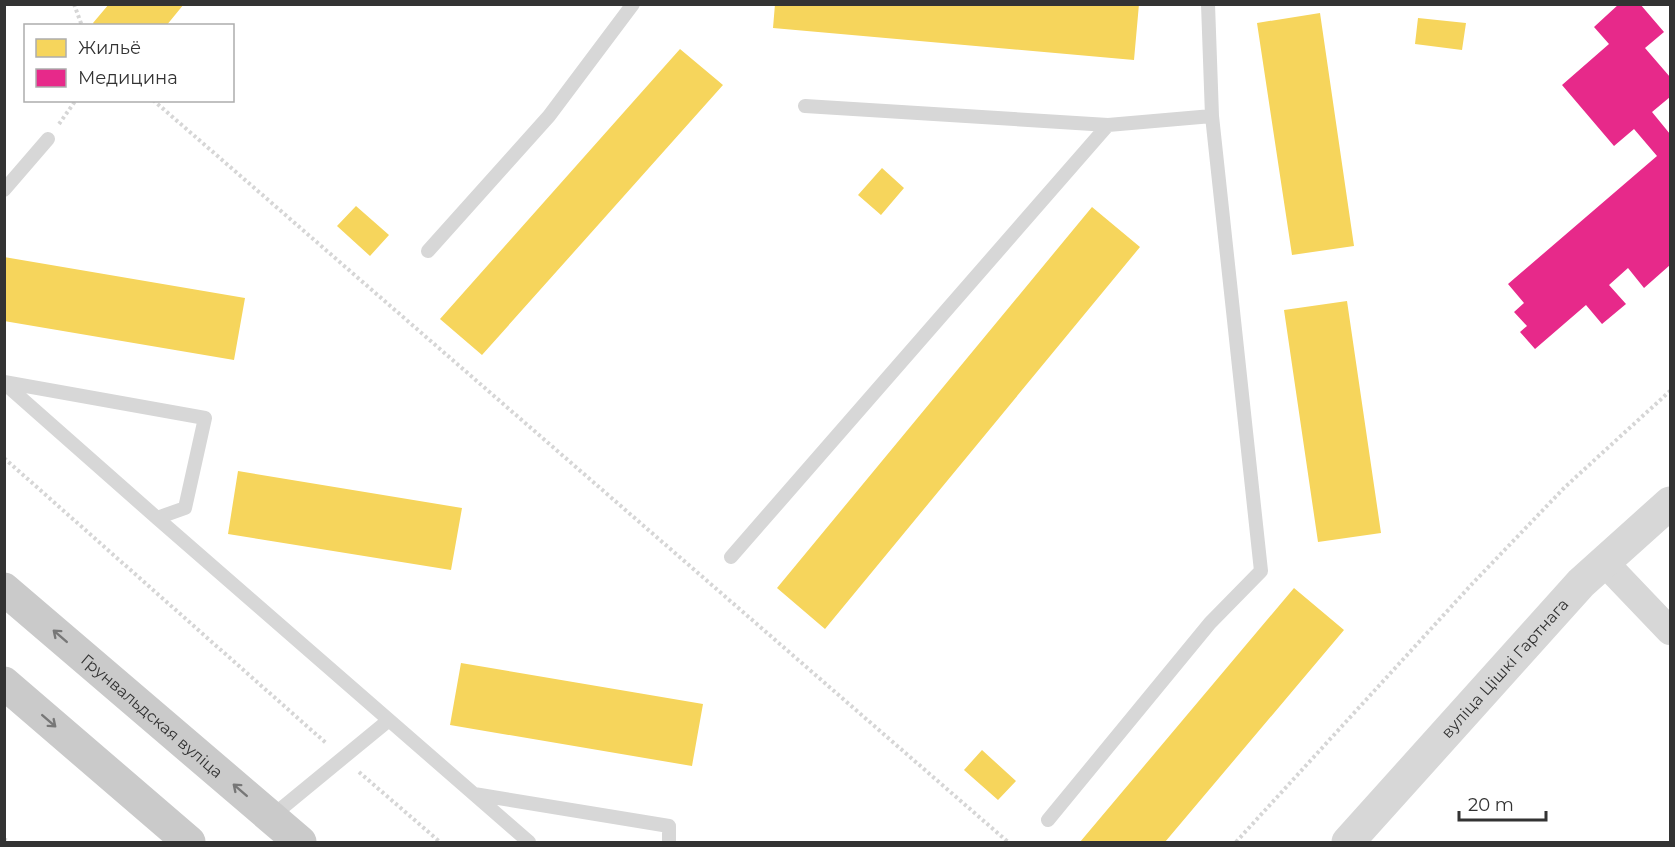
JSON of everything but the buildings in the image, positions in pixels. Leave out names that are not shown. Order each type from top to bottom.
[{"type":"main road","name":"Грунвальдская вуліца","points":[[4,589],[300,843]]},
{"type":"main road","points":[[4,683],[189,843]]},
{"type":"street","name":"вуліца Цішкі Гартнага","points":[[1348,843],[1581,583],[1671,503]]},
{"type":"street","points":[[1604,562],[1671,631]]},
{"type":"lane","points":[[428,251],[549,116],[633,4]]},
{"type":"lane","points":[[1048,820],[1210,623],[1261,571],[1212,116],[1208,4]]},
{"type":"lane","points":[[805,106],[1108,125],[1212,116]]},
{"type":"lane","points":[[731,557],[1108,125]]},
{"type":"lane","points":[[4,190],[48,139]]},
{"type":"lane","points":[[4,382],[528,843]]},
{"type":"lane","points":[[4,382],[205,418],[185,508],[157,518]]},
{"type":"lane","points":[[271,817],[389,720]]},
{"type":"lane","points":[[473,794],[669,826],[669,843]]},
{"type":"path","points":[[74,4],[81,24]]},
{"type":"path","points":[[48,139],[75,102]]},
{"type":"path","points":[[155,102],[1008,843]]},
{"type":"path","points":[[1236,843],[1526,528],[1565,488],[1671,391]]},
{"type":"path","points":[[4,458],[440,843]]},
{"type":"path","points":[[4,838],[9,843]]}]
